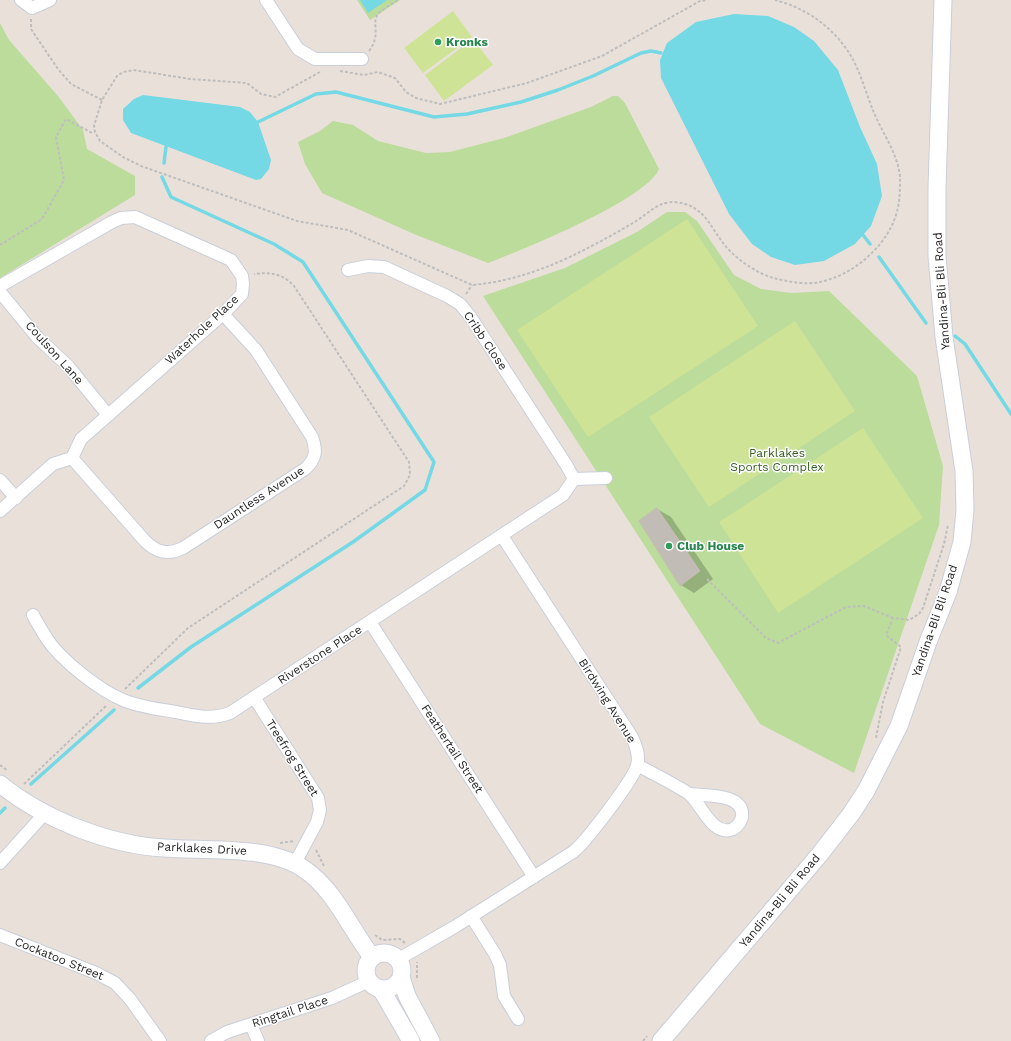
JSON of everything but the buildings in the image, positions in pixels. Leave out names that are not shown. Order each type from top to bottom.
[{"type":"main road","name":"Yandina-Bli Bli Road","points":[[655,1038],[835,836],[866,791],[899,726],[928,642],[948,592],[962,542],[965,510],[964,471],[944,337],[937,256],[937,188],[943,0]]},
{"type":"main road","name":"Parklakes Drive","points":[[5,778],[45,813],[95,833],[133,844],[162,848],[255,852],[283,858],[294,863],[317,880],[329,893],[372,957]]},
{"type":"main road","points":[[411,1041],[366,970],[372,957],[384,953],[404,955],[400,977],[407,996],[431,1041]]},
{"type":"main road","points":[[375,985],[391,987],[400,977]]},
{"type":"street","points":[[22,0],[32,8],[50,0]]},
{"type":"street","points":[[266,0],[298,49],[315,59],[362,59]]},
{"type":"street","name":"Waterhole Place","points":[[0,286],[112,222],[121,218],[135,217],[231,260],[242,276],[242,294],[223,314],[81,438],[72,458]]},
{"type":"street","name":"Cribb Close","points":[[348,270],[368,266],[384,267],[447,296],[460,304],[470,316],[574,479]]},
{"type":"street","name":"Coulson Lane","points":[[0,292],[37,337],[68,366],[108,415]]},
{"type":"street","name":"Dauntless Avenue","points":[[72,458],[145,541],[158,551],[167,553],[184,548],[305,469],[312,462],[316,454],[316,446],[312,437],[256,350],[223,314]]},
{"type":"street","points":[[0,511],[53,464],[72,458]]},
{"type":"street","points":[[574,479],[606,478]]},
{"type":"street","name":"Riverstone Place","points":[[32,615],[47,640],[66,658],[95,682],[123,700],[138,705],[214,718],[230,713],[502,536],[563,495],[574,479]]},
{"type":"street","points":[[0,480],[16,498]]},
{"type":"street","name":"Birdwing Avenue","points":[[502,536],[632,737],[636,746],[637,765]]},
{"type":"street","name":"Feathertail Street","points":[[370,622],[534,877]]},
{"type":"street","name":"Treefrog Street","points":[[254,697],[318,798],[320,810],[317,822],[294,863]]},
{"type":"street","points":[[404,955],[471,916],[579,848],[630,779],[637,765],[690,794]]},
{"type":"street","points":[[0,863],[45,813]]},
{"type":"street","points":[[471,916],[495,954],[500,965],[504,996],[518,1019]]},
{"type":"street","name":"Cockatoo Street","points":[[0,935],[96,973],[115,983],[130,999],[160,1041]]},
{"type":"street","name":"Ringtail Place","points":[[211,1041],[227,1032],[375,985]]},
{"type":"street","points":[[250,1025],[258,1041]]},
{"type":"path","points":[[362,59],[374,45],[376,39],[375,21],[379,13],[398,0]]},
{"type":"path","points":[[335,71],[364,75],[378,72],[395,78],[406,92],[416,98],[440,104],[527,82],[602,56],[700,1],[706,0]]},
{"type":"path","points":[[323,71],[318,72],[275,96],[261,94],[247,83],[190,79],[134,70],[123,72],[117,76],[102,100],[94,126],[95,132],[100,141],[123,157],[141,166],[297,221],[348,230],[472,285],[492,284],[532,273],[572,256],[634,223],[662,204],[673,202],[692,206],[704,214],[729,250],[750,267],[774,278],[796,282],[820,282],[847,271],[874,251],[896,217],[900,201],[900,175],[894,153],[880,127],[851,56],[830,30],[819,20],[800,7],[775,0]]},
{"type":"path","points":[[32,8],[31,29],[58,69],[71,84],[102,100]]},
{"type":"path","points":[[0,245],[42,219],[64,180],[56,137],[66,119],[92,133],[95,132]]},
{"type":"path","points":[[707,579],[766,638],[778,643],[846,607],[864,606],[893,618],[909,620],[919,614],[923,608],[944,544],[948,524]]},
{"type":"path","points":[[876,740],[883,702],[902,647],[886,635],[893,618]]},
{"type":"path","points":[[24,784],[112,700]]},
{"type":"path","points":[[0,765],[5,778]]},
{"type":"path","points":[[19,780],[30,788]]},
{"type":"path","points":[[278,842],[288,843],[299,839],[306,842],[315,849],[326,870]]},
{"type":"path","points":[[372,932],[382,940],[403,940],[404,955],[418,964],[416,983]]},
{"type":"path","points":[[643,1041],[655,1038]]},
{"type":"green space","points":[[357,0],[400,0],[370,20]]},
{"type":"green space","name":"Kronks","points":[[453,11],[472,37],[423,73],[404,48]]},
{"type":"green space","points":[[0,23],[9,40],[58,96],[83,130],[87,149],[135,176],[135,195],[0,278]]},
{"type":"green space","name":"Kronks","points":[[473,39],[493,65],[444,101],[425,75]]},
{"type":"green space","points":[[613,96],[618,96],[625,103],[659,169],[649,181],[632,195],[608,209],[554,236],[488,263],[414,234],[322,193],[305,164],[298,142],[320,131],[333,121],[353,125],[378,141],[426,153],[450,152],[504,138],[591,107]]},
{"type":"green space","name":"Parklakes Sports Complex","points":[[667,212],[685,212],[697,221],[734,275],[761,289],[791,293],[829,291],[917,376],[943,466],[939,525],[854,773],[760,724],[483,296],[565,268],[637,232]]},
{"type":"green space","points":[[687,219],[758,326],[588,437],[517,330]]},
{"type":"green space","points":[[795,321],[855,411],[709,507],[649,417]]},
{"type":"green space","points":[[863,428],[923,518],[778,613],[719,522]]},
{"type":"water","points":[[360,0],[387,0],[368,13]]},
{"type":"water","points":[[734,14],[768,16],[794,27],[814,41],[838,70],[860,127],[877,164],[882,196],[871,226],[855,244],[824,261],[795,265],[771,257],[752,244],[729,214],[661,78],[660,60],[667,43],[696,22]]},
{"type":"water","points":[[143,95],[240,107],[250,112],[258,122],[271,160],[269,169],[261,179],[256,180],[131,133],[123,120],[123,109],[134,99]]},
{"type":"waterway","points":[[258,122],[316,94],[336,92],[434,117],[467,114],[521,102],[558,90],[593,76],[641,53],[651,51],[661,53]]},
{"type":"waterway","points":[[164,163],[166,147]]},
{"type":"waterway","points":[[138,688],[191,647],[353,542],[425,490],[434,462],[303,262],[274,244],[171,197],[162,177]]},
{"type":"waterway","points":[[863,235],[870,244]]},
{"type":"waterway","points":[[879,257],[926,323]]},
{"type":"waterway","points":[[955,336],[965,344],[1011,414]]},
{"type":"waterway","points":[[31,784],[114,710]]},
{"type":"waterway","points":[[0,813],[5,808]]},
{"type":"place","name":"Kronks","points":[[438,42]]},
{"type":"place","name":"Club House","points":[[669,546]]}]
